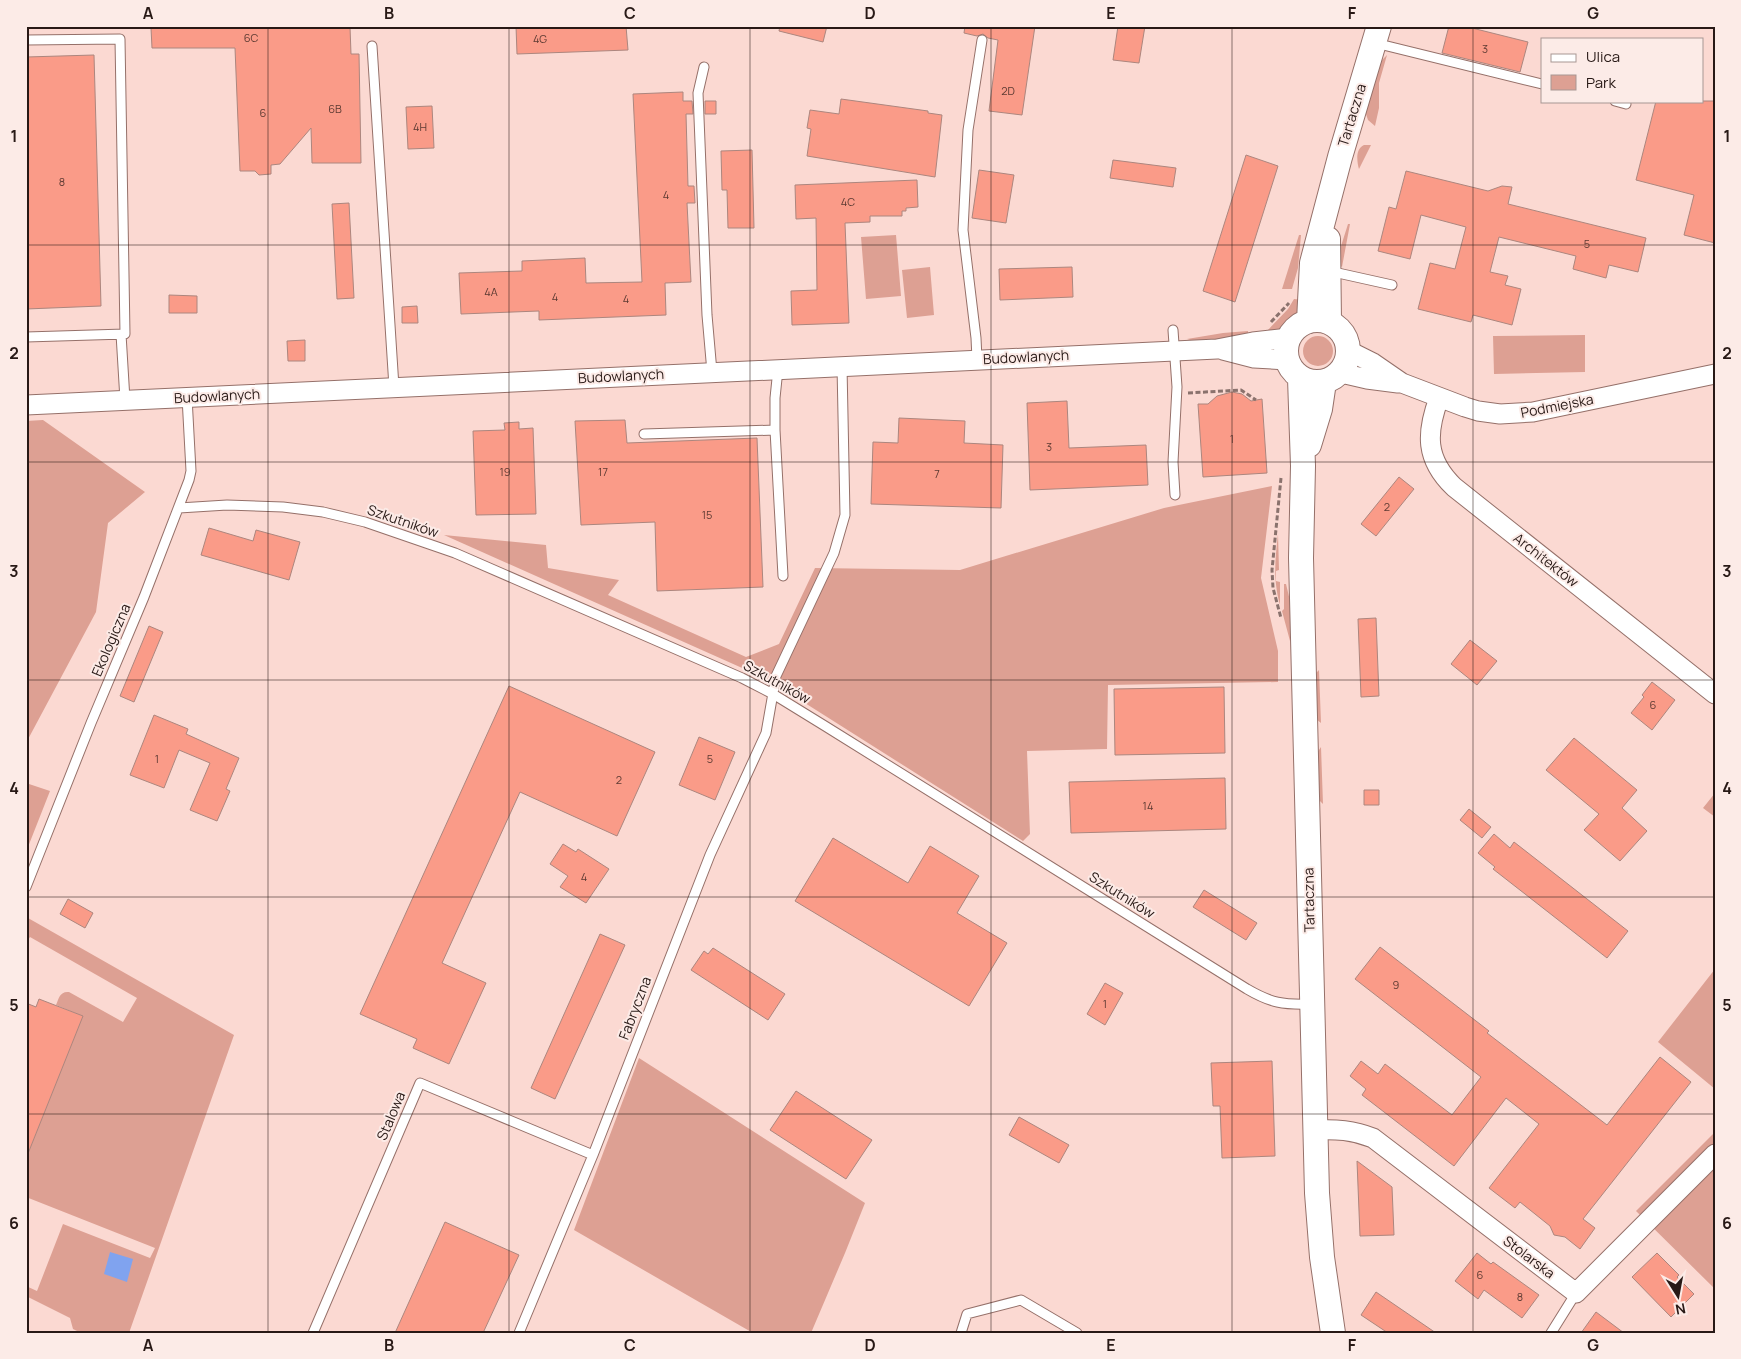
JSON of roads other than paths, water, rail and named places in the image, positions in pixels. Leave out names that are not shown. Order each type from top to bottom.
[{"type":"street","name":"Tartaczna","points":[[1319,321],[1312,263],[1342,148],[1377,34]]},
{"type":"street","name":"Tartaczna","points":[[1319,321],[1328,271],[1328,205]]},
{"type":"street","points":[[1319,321],[1339,328],[1346,339],[1349,351],[1347,363],[1333,377],[1312,382],[1292,358],[1297,327],[1319,321]]},
{"type":"street","name":"Budowlanych","points":[[26,405],[1217,349],[1253,342],[1292,358]]},
{"type":"street","name":"Podmiejska","points":[[1349,351],[1402,383],[1478,411],[1500,414],[1533,412],[1715,374]]},
{"type":"street","name":"Tartaczna","points":[[1292,358],[1303,466],[1302,558],[1315,1130],[1322,1257],[1333,1333]]},
{"type":"street","name":"Tartaczna","points":[[1303,466],[1320,409],[1333,377]]},
{"type":"street","name":"Podmiejska","points":[[1333,377],[1402,383]]},
{"type":"street","name":"Architektów","points":[[1439,398],[1432,418],[1430,441],[1435,461],[1444,478],[1715,694]]},
{"type":"street","name":"Stolarska","points":[[1315,1130],[1341,1129],[1358,1132],[1373,1138],[1576,1293]]},
{"type":"street","points":[[1576,1293],[1715,1154]]},
{"type":"lane","points":[[1377,34],[1541,84]]},
{"type":"lane","points":[[26,40],[120,39],[125,334],[26,337]]},
{"type":"lane","points":[[977,359],[963,230],[968,130],[982,40]]},
{"type":"lane","points":[[372,46],[394,387]]},
{"type":"lane","points":[[704,67],[698,93],[707,314],[712,372]]},
{"type":"lane","points":[[1619,102],[1626,104]]},
{"type":"lane","points":[[1328,271],[1392,285]]},
{"type":"lane","points":[[1172,330],[1177,388],[1173,462],[1175,496]]},
{"type":"lane","points":[[121,334],[125,400]]},
{"type":"lane","name":"Fabryczna","points":[[519,1333],[593,1155],[710,855],[766,733],[776,676],[834,553],[845,515],[842,366]]},
{"type":"lane","points":[[778,369],[775,398],[775,430],[783,576]]},
{"type":"lane","name":"Ekologiczna","points":[[26,887],[179,508],[190,475],[187,397]]},
{"type":"lane","points":[[644,434],[775,430]]},
{"type":"lane","name":"Szkutników","points":[[179,508],[226,505],[283,506],[323,512],[365,522],[455,553],[742,678],[773,694],[1266,1000],[1292,1004],[1312,1004]]},
{"type":"lane","name":"Stalowa","points":[[314,1333],[420,1082],[593,1155]]},
{"type":"lane","points":[[1551,1333],[1576,1293]]},
{"type":"lane","points":[[961,1333],[967,1314],[1021,1300],[1077,1333]]},
{"type":"water","points":[[110,1252],[133,1259],[127,1282],[104,1274]]}]
